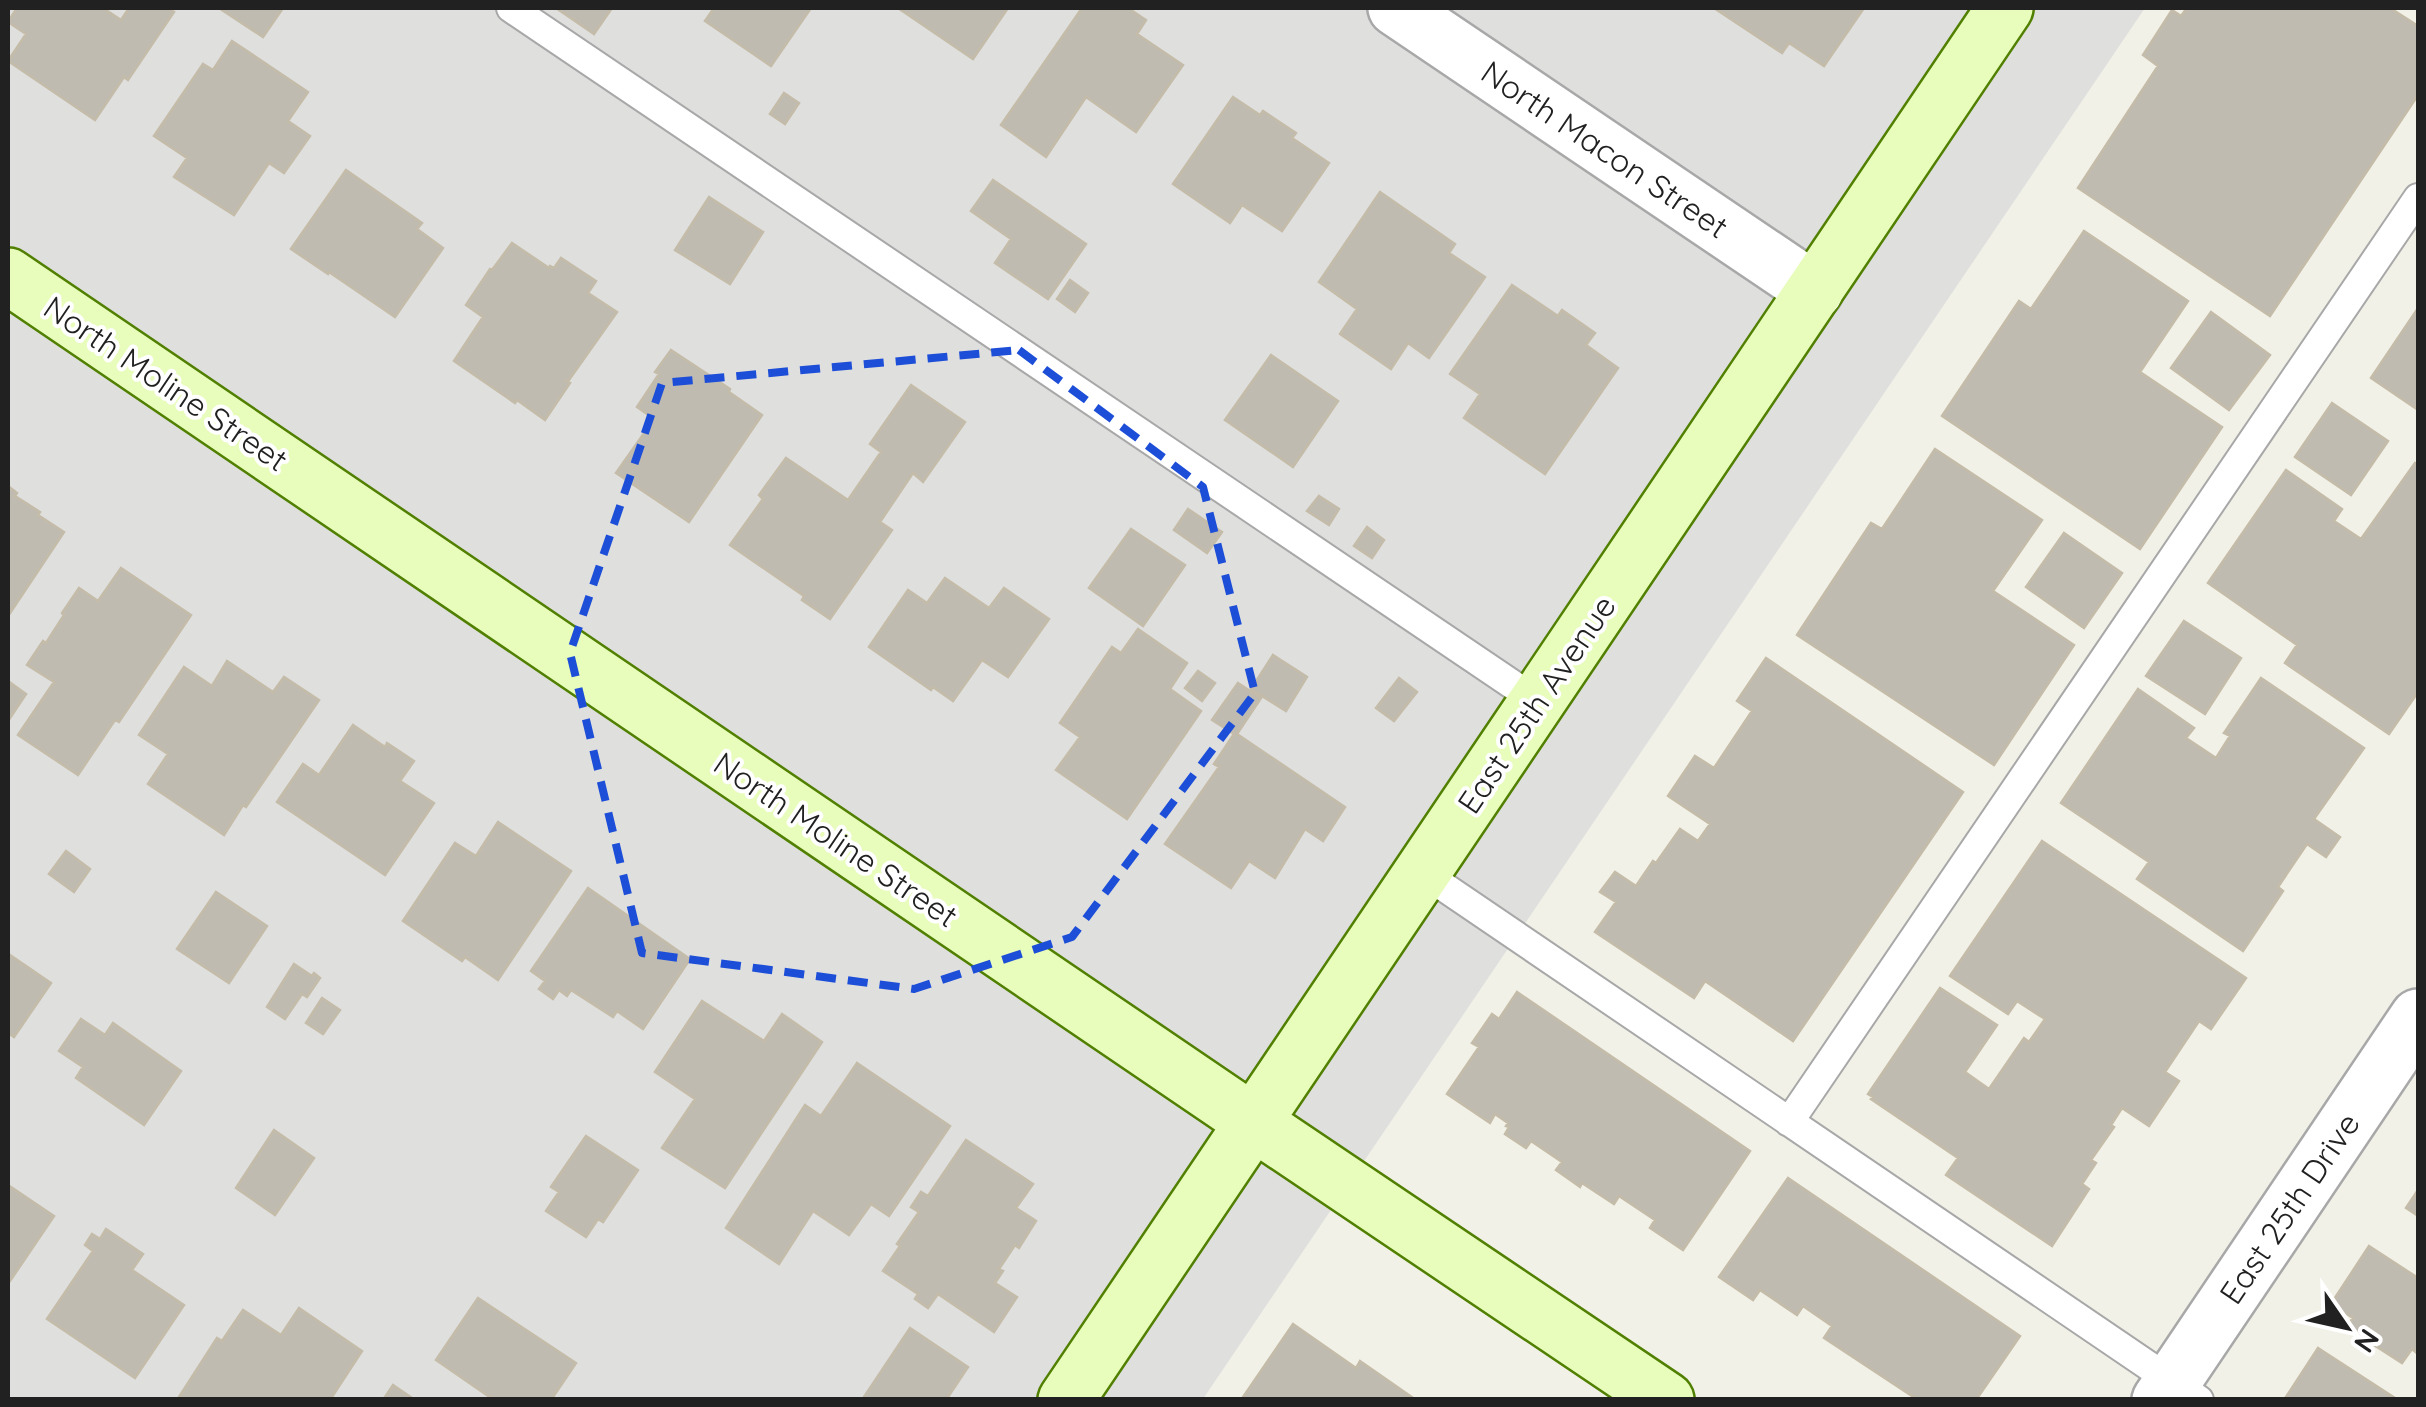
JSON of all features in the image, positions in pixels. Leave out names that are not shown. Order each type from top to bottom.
[{"type":"street","name":"North Macon Street","points":[[1396,8],[1815,292]]},
{"type":"street","name":"East 25th Avenue","points":[[1080,1394],[1253,1122],[2006,8]]},
{"type":"street","name":"North Moline Street","points":[[8,276],[1666,1400]]},
{"type":"street","name":"East 25th Drive","points":[[2177,1393],[2418,1017]]},
{"type":"lane","points":[[510,8],[1537,702]]},
{"type":"lane","points":[[1789,1122],[2418,198]]},
{"type":"lane","points":[[1422,872],[2177,1393]]},
{"type":"highlighted area","points":[[1019,350],[1203,487],[1255,693],[1072,937],[914,989],[642,953],[570,653],[662,383]]},
{"type":"shaded area","points":[[8,8],[2145,8],[1203,1399],[8,1400]]},
{"type":"building","points":[[17,8],[103,8],[121,20],[129,8],[167,8],[174,12],[128,80],[124,77],[95,120],[8,61],[26,34],[8,22]]},
{"type":"building","points":[[219,8],[283,8],[263,37]]},
{"type":"building","points":[[556,8],[612,8],[594,34]]},
{"type":"building","points":[[714,8],[811,8],[771,66],[705,21]]},
{"type":"building","points":[[898,8],[1008,8],[973,59]]},
{"type":"building","points":[[1082,8],[1128,8],[1146,20],[1137,34],[1183,65],[1136,132],[1086,97],[1046,157],[1001,125]]},
{"type":"building","points":[[1714,8],[1864,8],[1824,66],[1789,43],[1782,53]]},
{"type":"building","points":[[2187,8],[2390,8],[2418,26],[2418,95],[2270,316],[2078,188],[2158,66],[2143,55],[2172,10],[2181,16]]},
{"type":"building","points":[[232,41],[308,92],[288,121],[310,136],[284,173],[269,163],[234,215],[174,177],[187,158],[154,136],[203,64],[213,70]]},
{"type":"building","points":[[784,93],[799,103],[785,124],[770,114]]},
{"type":"building","points":[[1233,97],[1296,133],[1292,138],[1329,163],[1282,231],[1242,205],[1230,223],[1173,184]]},
{"type":"building","points":[[346,170],[422,223],[417,229],[443,248],[395,317],[291,249]]},
{"type":"building","points":[[993,180],[1086,244],[1048,299],[995,263],[1011,239],[971,211]]},
{"type":"building","points":[[1380,192],[1455,244],[1449,253],[1485,277],[1429,358],[1408,343],[1391,369],[1340,334],[1357,309],[1319,282]]},
{"type":"building","points":[[709,197],[763,232],[730,284],[675,250]]},
{"type":"building","points":[[2084,231],[2188,301],[2140,372],[2222,427],[2140,549],[1942,416],[2019,301],[2031,309]]},
{"type":"building","points":[[512,243],[549,268],[554,268],[561,258],[596,281],[588,293],[617,312],[566,381],[570,383],[545,420],[454,361],[483,317],[466,305]]},
{"type":"building","points":[[1070,280],[1088,293],[1075,312],[1057,299]]},
{"type":"building","points":[[1512,285],[1558,316],[1562,310],[1595,333],[1586,345],[1618,368],[1545,474],[1464,418],[1480,394],[1450,374]]},
{"type":"building","points":[[2418,308],[2418,410],[2371,378]]},
{"type":"building","points":[[2211,312],[2270,355],[2229,410],[2171,368]]},
{"type":"building","points":[[671,350],[762,415],[689,522],[616,473],[654,419],[637,407]]},
{"type":"building","points":[[1271,355],[1338,401],[1293,467],[1225,420]]},
{"type":"building","points":[[911,385],[965,422],[923,482],[913,473],[880,522],[892,530],[830,619],[802,600],[804,596],[730,545],[786,458],[848,500],[881,452],[870,444]]},
{"type":"building","points":[[2332,403],[2388,441],[2351,495],[2295,457]]},
{"type":"building","points":[[1935,449],[2042,520],[1993,591],[2074,645],[1994,765],[1797,635],[1871,523],[1882,529]]},
{"type":"building","points":[[2415,463],[2418,692],[2389,734],[2285,663],[2297,645],[2208,583],[2286,470],[2342,509],[2334,521],[2361,539]]},
{"type":"building","points":[[8,486],[17,493],[15,496],[40,512],[38,515],[64,532],[8,616]]},
{"type":"building","points":[[1319,496],[1339,509],[1329,525],[1307,511]]},
{"type":"building","points":[[1188,509],[1222,532],[1207,553],[1174,530]]},
{"type":"building","points":[[1367,527],[1384,540],[1372,558],[1354,546]]},
{"type":"building","points":[[1131,529],[1185,565],[1143,626],[1089,588]]},
{"type":"building","points":[[2064,533],[2122,573],[2084,628],[2026,587]]},
{"type":"building","points":[[121,568],[191,615],[78,775],[18,735],[54,682],[27,665],[43,641],[46,643],[79,588],[98,601]]},
{"type":"building","points":[[945,578],[989,608],[1004,588],[1049,619],[1008,677],[982,660],[953,701],[869,647],[908,590],[927,603]]},
{"type":"building","points":[[2184,621],[2241,658],[2205,714],[2146,676]]},
{"type":"building","points":[[1138,629],[1187,663],[1170,689],[1201,711],[1127,819],[1056,770],[1080,737],[1060,723],[1112,647],[1121,653]]},
{"type":"building","points":[[1273,655],[1307,677],[1286,711],[1251,689]]},
{"type":"building","points":[[1766,658],[1963,792],[1793,1041],[1705,981],[1694,998],[1595,932],[1616,902],[1600,892],[1615,872],[1636,886],[1680,829],[1698,841],[1710,824],[1668,796],[1695,756],[1714,768],[1752,711],[1737,701]]},
{"type":"building","points":[[227,661],[273,692],[284,677],[319,700],[224,835],[148,784],[168,754],[139,735],[184,667],[212,686]]},
{"type":"building","points":[[1198,671],[1215,683],[1202,701],[1185,688]]},
{"type":"building","points":[[1399,678],[1417,692],[1394,721],[1376,708]]},
{"type":"building","points":[[2261,678],[2364,748],[2314,819],[2340,837],[2326,857],[2307,844],[2278,887],[2283,891],[2243,951],[2137,879],[2149,862],[2061,803],[2138,689],[2194,728],[2186,738],[2216,758],[2230,736],[2224,733]]},
{"type":"building","points":[[8,681],[26,694],[8,721]]},
{"type":"building","points":[[1238,683],[1261,698],[1237,734],[1345,807],[1323,841],[1305,829],[1275,878],[1249,861],[1231,888],[1165,844],[1219,767],[1214,764],[1234,734],[1212,720]]},
{"type":"building","points":[[353,725],[414,761],[400,781],[434,803],[385,875],[277,802],[303,764],[319,775]]},
{"type":"building","points":[[498,822],[571,871],[498,980],[403,921],[455,843],[476,856]]},
{"type":"building","points":[[2042,841],[2246,978],[2211,1029],[2199,1021],[2165,1072],[2179,1081],[2149,1126],[2122,1108],[2091,1160],[2096,1163],[2082,1184],[2089,1189],[2052,1246],[1946,1175],[1958,1158],[1868,1094],[1940,988],[1997,1025],[1965,1072],[1989,1089],[2024,1038],[2029,1042],[2045,1019],[2017,1001],[2008,1014],[1950,976]]},
{"type":"building","points":[[66,851],[90,869],[74,892],[49,874]]},
{"type":"building","points":[[588,888],[690,959],[643,1029],[617,1011],[613,1017],[571,990],[567,996],[559,990],[553,999],[539,989],[545,981],[531,971]]},
{"type":"building","points":[[216,892],[267,926],[229,983],[177,949]]},
{"type":"building","points":[[10,955],[51,983],[14,1037],[8,1033]]},
{"type":"building","points":[[294,964],[320,978],[307,997],[302,994],[285,1019],[267,1007]]},
{"type":"building","points":[[1517,992],[1750,1151],[1683,1250],[1650,1228],[1655,1220],[1619,1196],[1614,1204],[1582,1183],[1580,1187],[1556,1170],[1562,1162],[1531,1141],[1526,1148],[1505,1134],[1508,1123],[1495,1114],[1490,1123],[1447,1094],[1479,1047],[1472,1043],[1492,1014],[1499,1019]]},
{"type":"building","points":[[322,998],[340,1010],[323,1034],[306,1023]]},
{"type":"building","points":[[702,1001],[764,1041],[782,1014],[822,1042],[725,1188],[662,1148],[695,1099],[655,1072]]},
{"type":"building","points":[[81,1019],[105,1035],[113,1023],[181,1071],[144,1125],[76,1078],[83,1067],[59,1051]]},
{"type":"building","points":[[857,1063],[950,1126],[889,1216],[871,1204],[849,1235],[813,1211],[779,1264],[726,1228],[805,1105],[821,1116]]},
{"type":"building","points":[[274,1130],[314,1158],[275,1215],[236,1188]]},
{"type":"building","points":[[586,1136],[638,1170],[603,1222],[598,1219],[586,1237],[546,1211],[559,1192],[551,1187]]},
{"type":"building","points":[[966,1140],[1033,1184],[1016,1208],[1036,1221],[1019,1248],[1015,1245],[999,1269],[1003,1271],[995,1283],[1017,1297],[994,1332],[938,1294],[928,1308],[915,1299],[918,1294],[883,1271],[919,1212],[911,1207],[921,1192],[928,1196]]},
{"type":"building","points":[[1788,1178],[2020,1336],[1976,1400],[1918,1400],[1824,1338],[1832,1326],[1803,1306],[1797,1315],[1760,1290],[1753,1300],[1719,1277]]},
{"type":"building","points":[[8,1185],[54,1216],[8,1284]]},
{"type":"building","points":[[2418,1190],[2418,1216],[2406,1208]]},
{"type":"building","points":[[106,1229],[143,1254],[132,1270],[184,1305],[135,1378],[47,1319],[93,1251],[85,1245],[92,1234],[100,1239]]},
{"type":"building","points":[[2369,1246],[2418,1278],[2418,1354],[2412,1349],[2402,1363],[2346,1327],[2353,1318],[2331,1304]]},
{"type":"building","points":[[478,1298],[576,1363],[551,1400],[494,1400],[436,1360]]},
{"type":"building","points":[[299,1308],[362,1351],[330,1400],[177,1400],[217,1338],[222,1341],[243,1310],[281,1335]]},
{"type":"building","points":[[1293,1324],[1356,1368],[1360,1361],[1416,1400],[1241,1400]]},
{"type":"building","points":[[910,1328],[968,1367],[946,1400],[862,1400]]},
{"type":"building","points":[[2318,1348],[2398,1400],[2284,1400]]},
{"type":"building","points":[[393,1385],[415,1400],[383,1400]]}]
